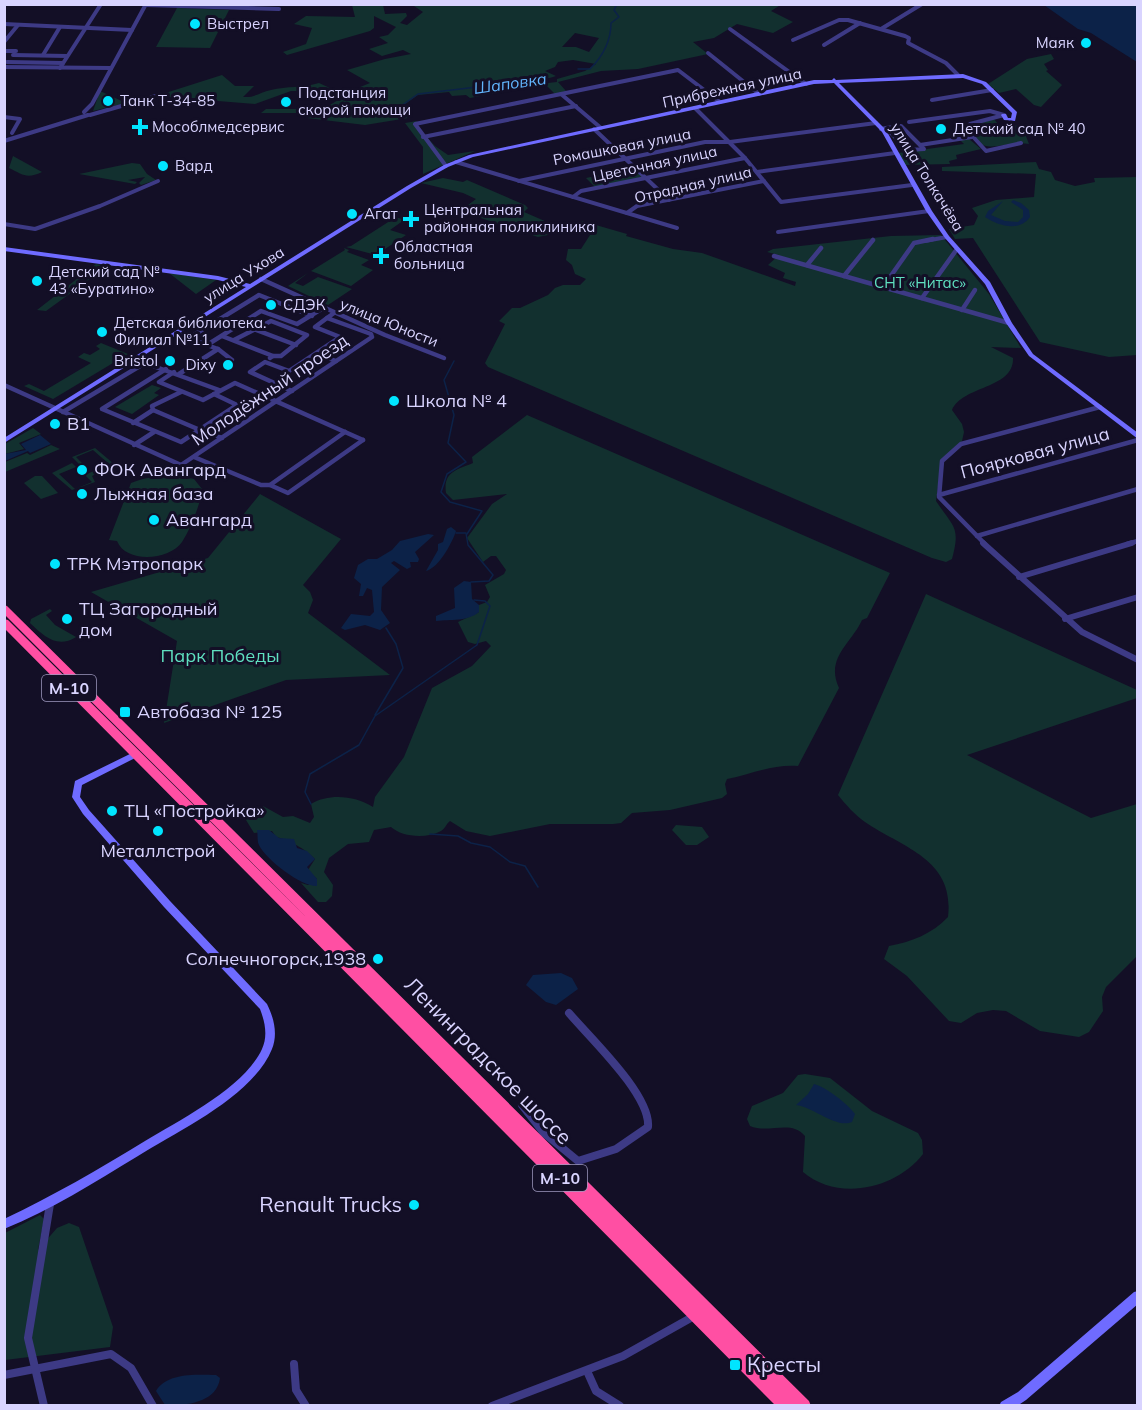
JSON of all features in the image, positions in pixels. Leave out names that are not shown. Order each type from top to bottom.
[{"type":"highway","name":"М-10","points":[[4,608],[140,749]]},
{"type":"highway","name":"М-10","points":[[4,622],[140,749]]},
{"type":"highway","name":"Ленинградское шоссе","points":[[140,749],[540,1135],[804,1406]]},
{"type":"highway","name":"Ленинградское шоссе","points":[[140,749],[787,1406]]},
{"type":"street","points":[[60,68],[101,4]]},
{"type":"street","points":[[881,29],[922,4]]},
{"type":"street","points":[[90,114],[92,104],[146,5],[279,9]]},
{"type":"street","points":[[793,40],[845,20],[860,23],[909,38],[909,43],[946,63],[958,75]]},
{"type":"street","points":[[824,45],[860,23]]},
{"type":"street","points":[[4,24],[132,30]]},
{"type":"street","points":[[4,42],[18,25]]},
{"type":"street","points":[[43,56],[60,27]]},
{"type":"street","points":[[730,29],[806,84]]},
{"type":"street","points":[[4,51],[16,51],[6,64]]},
{"type":"street","points":[[708,53],[759,94]]},
{"type":"street","points":[[13,55],[67,56]]},
{"type":"street","points":[[6,64],[63,63]]},
{"type":"street","points":[[6,64],[60,68],[111,68]]},
{"type":"street","points":[[446,166],[415,124],[680,70],[720,102]]},
{"type":"street","name":"Прибрежная улица","points":[[446,166],[491,151],[834,80],[958,75],[977,80],[992,90],[1015,112],[1013,120],[1006,119],[1004,115]]},
{"type":"street","name":"улица Толкачёва","points":[[834,80],[876,123],[884,128],[912,185],[947,237],[987,283],[1009,323],[1031,355],[1137,439]]},
{"type":"street","points":[[932,100],[992,90]]},
{"type":"street","points":[[561,94],[576,106],[669,200]]},
{"type":"street","points":[[4,141],[156,96]]},
{"type":"street","points":[[70,120],[83,113],[92,104]]},
{"type":"street","points":[[423,137],[576,106]]},
{"type":"street","points":[[695,108],[745,158],[782,202],[912,185]]},
{"type":"street","points":[[909,122],[990,111],[1004,115]]},
{"type":"street","points":[[83,113],[90,114]]},
{"type":"street","points":[[1004,115],[969,125],[967,130],[986,151],[1021,143]]},
{"type":"street","points":[[4,117],[20,119],[12,133]]},
{"type":"street","name":"Ромашковая улица","points":[[519,181],[705,142],[730,142],[876,123]]},
{"type":"street","points":[[901,126],[924,149],[908,150],[884,128],[901,126]]},
{"type":"street","points":[[4,133],[21,135]]},
{"type":"street","points":[[920,145],[972,137]]},
{"type":"street","points":[[757,172],[895,153]]},
{"type":"street","name":"Цветочная улица","points":[[573,197],[581,191],[745,158]]},
{"type":"street","points":[[456,162],[677,228]]},
{"type":"street","name":"улица Ухова","points":[[4,439],[60,410],[261,279],[446,166]]},
{"type":"street","points":[[4,224],[35,229],[100,206],[158,181]]},
{"type":"street","name":"Отрадная улица","points":[[627,213],[637,206],[764,181]]},
{"type":"street","points":[[778,232],[929,211]]},
{"type":"street","points":[[883,287],[914,243],[947,237]]},
{"type":"street","points":[[844,276],[873,240]]},
{"type":"street","points":[[807,265],[821,248]]},
{"type":"street","points":[[4,249],[218,278],[250,286]]},
{"type":"street","points":[[922,298],[957,249]]},
{"type":"street","points":[[774,256],[1009,323]]},
{"type":"street","name":"улица Юности","points":[[261,279],[334,313],[444,358]]},
{"type":"street","points":[[962,310],[975,290]]},
{"type":"street","points":[[189,338],[259,295],[312,316]]},
{"type":"street","points":[[207,345],[261,311],[297,324],[323,308]]},
{"type":"street","points":[[265,362],[289,371],[340,337],[315,327],[334,313]]},
{"type":"street","name":"Молодёжный проезд","points":[[134,445],[181,465],[373,336],[327,318]]},
{"type":"street","points":[[222,336],[273,356],[281,356],[307,335],[271,321],[234,340]]},
{"type":"street","points":[[254,329],[296,345]]},
{"type":"street","points":[[177,333],[218,350],[232,360]]},
{"type":"street","points":[[194,457],[261,485],[270,485],[288,493],[363,440],[235,383],[201,400],[159,382],[218,350]]},
{"type":"street","points":[[316,354],[336,361]]},
{"type":"street","points":[[273,356],[249,373],[292,391]]},
{"type":"street","points":[[60,410],[144,363],[165,369],[176,373],[237,405],[179,442],[102,409],[165,369]]},
{"type":"street","points":[[4,385],[134,445],[154,432]]},
{"type":"street","points":[[134,423],[153,410],[152,406],[181,392]]},
{"type":"street","points":[[1100,408],[961,444],[942,461],[939,499],[1065,619],[1082,632],[1137,660]]},
{"type":"street","points":[[153,410],[222,438]]},
{"type":"street","points":[[270,485],[345,432]]},
{"type":"street","name":"Поярковая улица","points":[[939,495],[1137,439]]},
{"type":"street","points":[[976,536],[1137,489]]},
{"type":"street","points":[[1019,577],[1137,541]]},
{"type":"street","points":[[1065,619],[1137,597]]},
{"type":"street","points":[[4,1224],[50,1204],[207,1108],[256,1066],[270,1041],[271,1028],[264,1007],[167,904],[86,812],[76,797],[78,783],[140,749]]},
{"type":"street","points":[[522,1105],[540,1135],[578,1161],[596,1157],[628,1142],[642,1133],[650,1121],[639,1096],[569,1013]]},
{"type":"street","points":[[44,1406],[28,1338],[50,1204]]},
{"type":"street","points":[[1005,1406],[1022,1396],[1137,1296]]},
{"type":"street","points":[[492,1406],[587,1371],[680,1326],[696,1315]]},
{"type":"street","points":[[4,1375],[111,1354],[117,1355],[136,1375],[153,1406]]},
{"type":"street","points":[[294,1364],[296,1390],[306,1406]]},
{"type":"street","points":[[587,1371],[596,1390],[620,1406]]},
{"type":"green space","points":[[411,4],[782,4],[771,11],[793,22],[773,33],[737,24],[714,38],[693,42],[708,54],[638,69],[601,71],[558,82],[566,91],[555,94],[545,84],[470,98],[466,95],[452,96],[449,92],[418,95],[398,109],[408,118],[365,125],[307,118],[303,113],[261,113],[266,109],[323,109],[340,99],[309,91],[291,91],[255,104],[156,96],[222,75],[235,86],[254,86],[243,97],[319,83],[343,94],[370,83],[347,70],[411,54],[403,50],[382,56],[369,49],[388,43],[379,37],[388,35],[396,27],[374,16],[374,28],[370,31],[287,55],[283,52],[306,44],[312,28],[294,24],[306,16],[355,17],[352,5],[383,5],[385,14],[406,13],[407,16],[400,23],[407,25],[423,12]],"holes":[[[575,33],[599,38],[589,52],[576,47],[562,47]],[[573,60],[596,64],[585,71],[557,79],[557,82],[542,81],[517,85],[526,80],[556,76],[545,71],[555,67],[558,62]]]},
{"type":"green space","name":"Выстрел","points":[[177,8],[229,10],[210,48],[156,47]]},
{"type":"green space","points":[[1051,54],[1054,59],[1044,64],[1048,70],[1046,71],[1062,85],[1041,107],[1034,105],[1016,89],[999,93],[988,84],[1027,59]]},
{"type":"green space","points":[[100,91],[126,103],[93,111]]},
{"type":"green space","points":[[994,119],[998,124],[1022,126],[1029,144],[986,146],[979,143],[968,127]]},
{"type":"green space","points":[[417,121],[415,124],[435,146],[448,155],[475,151],[423,174],[423,147],[405,123]]},
{"type":"green space","points":[[969,139],[981,149],[956,155],[957,159],[949,161],[950,164],[905,165],[898,153],[964,144],[960,140]]},
{"type":"green space","points":[[13,156],[42,172],[32,175],[18,173],[9,168]]},
{"type":"green space","points":[[1036,162],[1039,169],[1051,172],[1055,180],[1075,186],[1095,182],[1094,178],[1137,177],[1137,355],[1109,357],[1040,342],[973,238],[955,239],[949,229],[974,225],[978,216],[972,208],[996,200],[1034,197],[1036,174],[942,171],[942,167]]},
{"type":"green space","points":[[132,163],[140,164],[147,174],[156,180],[141,185],[139,183],[145,177],[128,180],[137,182],[135,184],[79,174]]},
{"type":"green space","points":[[634,168],[643,177],[595,187],[586,178]]},
{"type":"green space","points":[[443,178],[463,182],[467,180],[525,205],[528,208],[524,212],[547,222],[553,234],[538,237],[460,211],[476,199],[463,193],[421,183]]},
{"type":"green space","points":[[396,217],[404,220],[390,230],[406,235],[376,255],[346,247],[351,246]]},
{"type":"green space","name":"СНТ «Нитас»","points":[[582,221],[673,249],[702,253],[795,286],[796,282],[783,278],[785,273],[768,265],[779,255],[767,252],[773,249],[891,236],[941,235],[989,294],[1021,348],[991,347],[1013,358],[1011,368],[997,381],[966,396],[952,410],[962,424],[964,432],[962,441],[941,464],[936,501],[954,527],[956,540],[952,559],[946,562],[932,558],[488,367],[485,363],[505,324],[499,321],[512,308],[520,308],[563,285],[580,285],[586,279],[575,274],[572,265],[566,260],[568,249],[581,249],[590,235],[572,230]]},
{"type":"green space","points":[[344,248],[349,250],[347,252],[369,260],[361,265],[373,270],[351,286],[311,271],[345,250]]},
{"type":"green space","points":[[96,264],[111,266],[88,278],[90,279],[46,311],[37,310]]},
{"type":"green space","points":[[169,273],[216,280],[196,294]]},
{"type":"green space","points":[[308,273],[295,283],[303,286],[318,277],[352,289],[328,305],[288,286]]},
{"type":"green space","points":[[101,343],[128,354],[53,399],[24,386],[29,384],[44,391],[91,363],[78,357],[84,353],[90,355],[100,349],[96,346]]},
{"type":"green space","points":[[152,385],[161,388],[154,393],[159,395],[132,414],[115,407]]},
{"type":"green space","points":[[527,415],[890,573],[867,618],[862,620],[837,660],[835,668],[839,688],[798,766],[771,768],[727,779],[725,784],[727,794],[722,798],[670,810],[632,813],[621,823],[550,824],[490,836],[466,831],[450,821],[435,834],[421,836],[401,833],[391,827],[374,830],[369,842],[348,844],[329,858],[324,872],[333,885],[332,896],[326,902],[318,902],[301,883],[308,885],[317,879],[308,870],[315,859],[297,845],[276,837],[272,831],[254,833],[246,820],[249,812],[263,806],[283,817],[293,816],[310,823],[314,817],[311,804],[326,798],[350,798],[373,807],[375,797],[404,757],[432,688],[472,666],[491,646],[486,641],[475,644],[468,642],[458,622],[479,612],[479,605],[487,602],[490,597],[485,585],[504,574],[506,570],[496,556],[491,556],[483,562],[467,538],[492,504],[507,494],[453,500],[446,493],[446,486],[452,473],[473,463],[472,457]]},
{"type":"green space","points":[[33,428],[41,434],[19,443],[24,449],[5,454],[5,444]]},
{"type":"green space","points":[[51,445],[60,449],[5,472],[5,462],[27,453],[30,455]]},
{"type":"green space","points":[[95,448],[114,464],[92,476],[95,482],[76,489],[92,482],[85,475],[109,464],[93,450],[76,457],[83,464],[80,465],[72,457]]},
{"type":"green space","points":[[72,463],[76,467],[59,474],[75,489],[72,490],[52,473]]},
{"type":"green space","name":"Авангард","points":[[175,475],[194,479],[202,489],[192,524],[176,548],[159,556],[138,556],[122,548],[117,541],[109,540],[131,483],[153,477]]},
{"type":"green space","points":[[35,476],[42,476],[58,493],[41,499],[24,483]]},
{"type":"green space","name":"Парк Победы","points":[[260,494],[341,539],[303,585],[310,592],[313,600],[308,613],[390,675],[286,680],[164,723],[177,641],[91,592],[208,558]]},
{"type":"green space","points":[[926,594],[1137,690],[1137,698],[967,755],[1091,818],[1137,804],[1137,956],[1106,987],[1102,997],[1103,1011],[1089,1032],[1079,1037],[1040,1031],[1006,1011],[993,1010],[977,1013],[961,1023],[949,1021],[907,976],[884,959],[889,946],[921,936],[948,917],[948,897],[943,881],[935,868],[910,848],[865,822],[838,795]]},
{"type":"green space","points":[[50,609],[52,611],[46,615],[55,625],[76,637],[63,642],[57,641],[46,636],[30,623],[31,619]]},
{"type":"green space","points":[[676,825],[702,827],[709,837],[697,845],[686,845],[672,830]]},
{"type":"green space","points":[[798,1075],[830,1078],[872,1111],[918,1133],[922,1140],[923,1154],[898,1176],[866,1187],[849,1189],[833,1187],[803,1172],[805,1136],[793,1128],[765,1129],[750,1126],[747,1119],[752,1106],[783,1093]]},
{"type":"green space","points":[[40,1215],[44,1219],[38,1250],[57,1228],[69,1223],[79,1227],[113,1327],[110,1347],[5,1360],[5,1233]]},
{"type":"water","points":[[1044,5],[1137,5],[1137,62],[1091,33],[1078,29]]},
{"type":"water","points":[[1013,200],[1029,210],[1030,217],[1026,222],[1009,226],[985,217],[988,211],[1003,201],[991,215],[1005,221],[1018,222],[1023,217],[1023,210],[1011,202]]},
{"type":"water","points":[[40,435],[51,444],[5,461],[5,454],[26,450],[21,444]]},
{"type":"water","points":[[451,527],[456,531],[449,547],[436,565],[426,571],[438,550],[438,544],[443,542],[447,529]]},
{"type":"water","points":[[428,534],[434,535],[415,552],[419,559],[418,562],[410,562],[411,567],[407,569],[394,561],[391,563],[400,570],[382,587],[381,610],[390,623],[380,630],[365,625],[345,630],[341,628],[351,614],[370,616],[374,612],[372,590],[367,588],[363,596],[359,596],[361,584],[354,578],[358,565],[368,559],[377,559],[392,550],[400,541]]},
{"type":"water","points":[[464,581],[471,582],[472,599],[479,605],[479,612],[464,619],[436,621],[436,616],[455,608],[454,588]]},
{"type":"water","points":[[257,830],[269,830],[279,838],[294,839],[297,848],[307,851],[315,859],[307,867],[317,879],[317,886],[303,882],[285,872],[269,858],[259,845]]},
{"type":"water","points":[[561,973],[572,978],[578,989],[556,1005],[546,1002],[526,985],[533,975]]},
{"type":"water","points":[[814,1084],[830,1092],[855,1114],[852,1122],[839,1123],[796,1105],[808,1094]]},
{"type":"water","points":[[216,1375],[220,1378],[218,1386],[207,1398],[199,1401],[182,1405],[165,1405],[156,1391],[168,1380],[175,1378]]},
{"type":"waterway","name":"Шаповка","points":[[578,69],[590,69],[599,59],[608,42],[611,23],[619,17],[614,10],[617,4]]},
{"type":"waterway","name":"Шаповка","points":[[502,85],[519,84]]},
{"type":"waterway","name":"Шаповка","points":[[372,108],[366,111],[391,113],[418,94],[477,87]]},
{"type":"waterway","points":[[454,361],[444,380],[454,415],[448,443],[466,462],[447,474],[441,492],[450,502],[482,511],[467,534]]},
{"type":"waterway","points":[[456,533],[466,533],[468,545],[493,575],[489,581],[471,582]]},
{"type":"waterway","points":[[311,804],[305,792],[310,774],[359,745],[375,716],[477,645],[490,606],[485,601],[474,600]]},
{"type":"waterway","points":[[375,715],[403,668],[396,644],[386,628]]},
{"type":"waterway","points":[[430,834],[458,836],[471,843],[490,847],[510,862],[525,866],[538,887]]},
{"type":"place","name":"Выстрел","points":[[195,24]]},
{"type":"place","name":"Маяк","points":[[1086,43]]},
{"type":"place","name":"Танк Т-34-85","points":[[108,101]]},
{"type":"place","name":"Подстанция скорой помощи","points":[[286,102]]},
{"type":"place","name":"Мособлмедсервис","points":[[140,127]]},
{"type":"place","name":"Детский сад № 40","points":[[941,129]]},
{"type":"place","name":"Вард","points":[[163,166]]},
{"type":"place","name":"Агат","points":[[352,214]]},
{"type":"place","name":"Центральная районная поликлиника","points":[[411,219]]},
{"type":"place","name":"Областная больница","points":[[381,256]]},
{"type":"place","name":"Детский сад № 43 «Буратино»","points":[[37,281]]},
{"type":"place","name":"СДЭК","points":[[271,305]]},
{"type":"place","name":"Детская библиотека. Филиал №11","points":[[102,332]]},
{"type":"place","name":"Bristol","points":[[170,361]]},
{"type":"place","name":"Dixy","points":[[228,365]]},
{"type":"place","name":"Школа № 4","points":[[394,401]]},
{"type":"place","name":"В1","points":[[55,424]]},
{"type":"place","name":"ФОК Авангард","points":[[82,470]]},
{"type":"place","name":"Лыжная база","points":[[82,494]]},
{"type":"place","name":"Авангард","points":[[154,520]]},
{"type":"place","name":"ТРК Мэтропарк","points":[[55,564]]},
{"type":"place","name":"ТЦ Загородный дом","points":[[67,619]]},
{"type":"place","name":"Автобаза № 125","points":[[125,712]]},
{"type":"place","name":"ТЦ «Постройка»","points":[[112,811]]},
{"type":"place","name":"Металлстрой","points":[[158,831]]},
{"type":"place","name":"Солнечногорск,1938","points":[[378,959]]},
{"type":"place","name":"Renault Trucks","points":[[414,1205]]},
{"type":"place","name":"Кресты","points":[[735,1365]]}]
